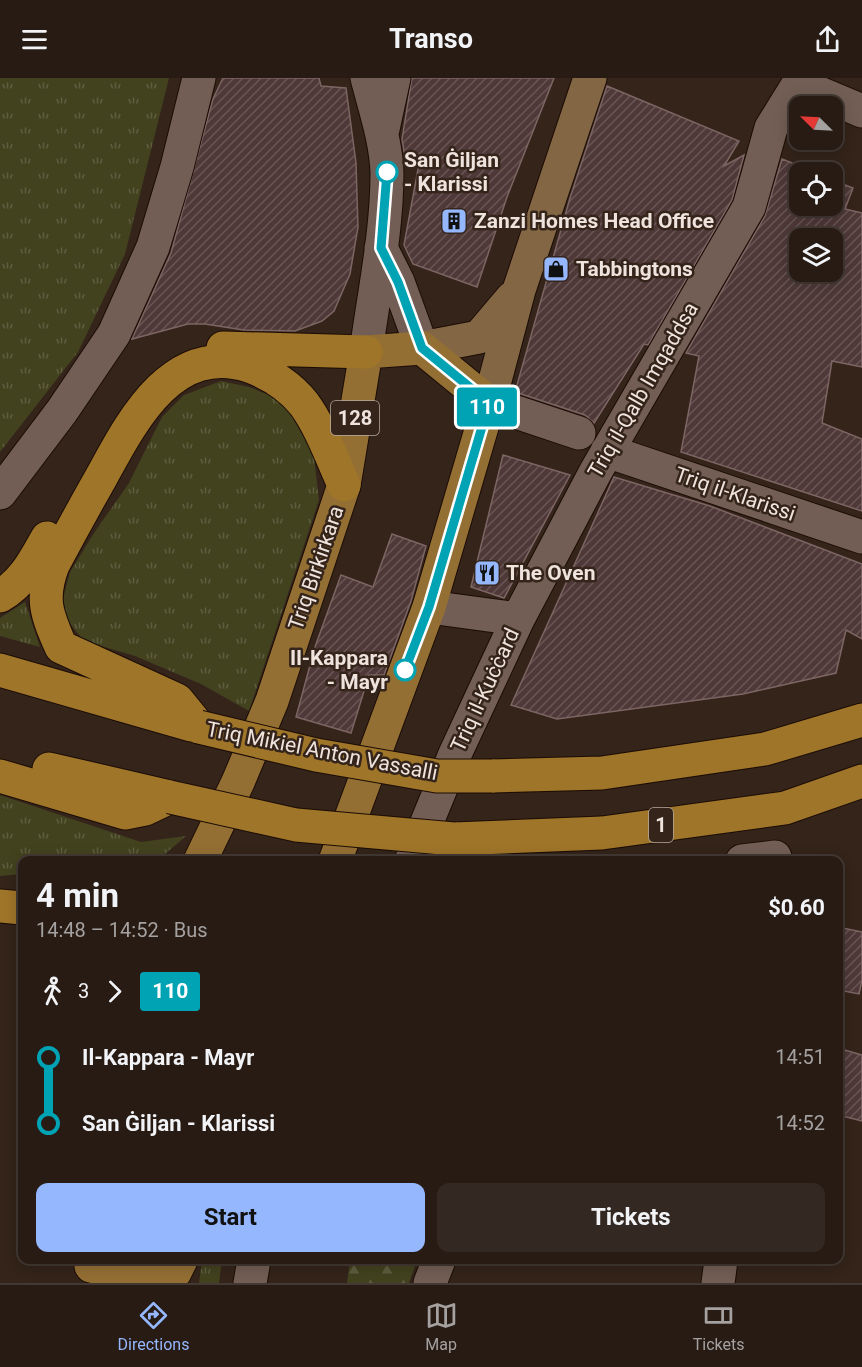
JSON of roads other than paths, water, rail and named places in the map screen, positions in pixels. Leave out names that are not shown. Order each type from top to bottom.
[{"type":"highway","points":[[0,596],[13,588],[29,571],[113,425],[131,401],[172,364],[202,350],[234,347],[366,352]]},
{"type":"highway","points":[[200,727],[177,700],[61,647],[46,612],[45,586],[53,566],[138,412],[174,377],[195,366],[213,362],[235,362],[258,369],[290,388],[305,405],[344,485]]},
{"type":"highway","name":"Triq Mikiel Anton Vassalli","points":[[0,670],[200,727],[316,755],[437,776],[602,774],[753,751],[862,720]]},
{"type":"highway","points":[[0,758],[170,797]]},
{"type":"highway","points":[[0,776],[125,813],[146,809],[170,797]]},
{"type":"highway","name":"1","points":[[170,797],[296,825],[454,839],[602,833],[785,808],[862,781]]},
{"type":"highway","points":[[0,888],[18,888]]},
{"type":"highway","points":[[0,906],[18,908]]},
{"type":"main road","points":[[337,856],[429,607],[489,403],[519,290],[590,78]]},
{"type":"main road","points":[[366,352],[422,348],[479,337],[519,290]]},
{"type":"main road","points":[[422,348],[489,403]]},
{"type":"main road","name":"Triq Birkirkara","points":[[202,856],[238,782],[272,701],[344,485],[366,352]]},
{"type":"main road","points":[[87,1270],[141,1279],[175,1272],[179,1264]]},
{"type":"main road","points":[[189,1283],[191,1264]]},
{"type":"street","points":[[0,493],[63,411],[114,334],[153,247],[177,167],[199,78]]},
{"type":"street","points":[[366,352],[381,248],[387,172],[382,135],[367,78]]},
{"type":"street","points":[[382,135],[394,78]]},
{"type":"street","points":[[800,81],[862,111]]},
{"type":"street","name":"Triq il-Qalb Imqaddsa","points":[[518,619],[607,451],[749,207],[771,128],[800,81]]},
{"type":"street","points":[[381,248],[398,282],[422,348]]},
{"type":"street","points":[[489,403],[579,433]]},
{"type":"street","name":"Triq il-Klarissi","points":[[607,451],[862,537]]},
{"type":"street","points":[[429,607],[518,619]]},
{"type":"street","name":"Triq il-Kuċċard","points":[[413,856],[456,754],[518,619]]},
{"type":"street","points":[[250,1283],[253,1264]]},
{"type":"street","points":[[430,1283],[437,1264]]},
{"type":"street","points":[[718,1283],[720,1264]]},
{"type":"place","name":"San Ġiljan - Klarissi","points":[[387,172]]},
{"type":"place","name":"Zanzi Homes Head Office","points":[[454,221]]},
{"type":"place","name":"Tabbingtons","points":[[556,269]]},
{"type":"place","name":"The Oven","points":[[487,573]]},
{"type":"place","name":"Il-Kappara - Mayr","points":[[405,670]]}]
